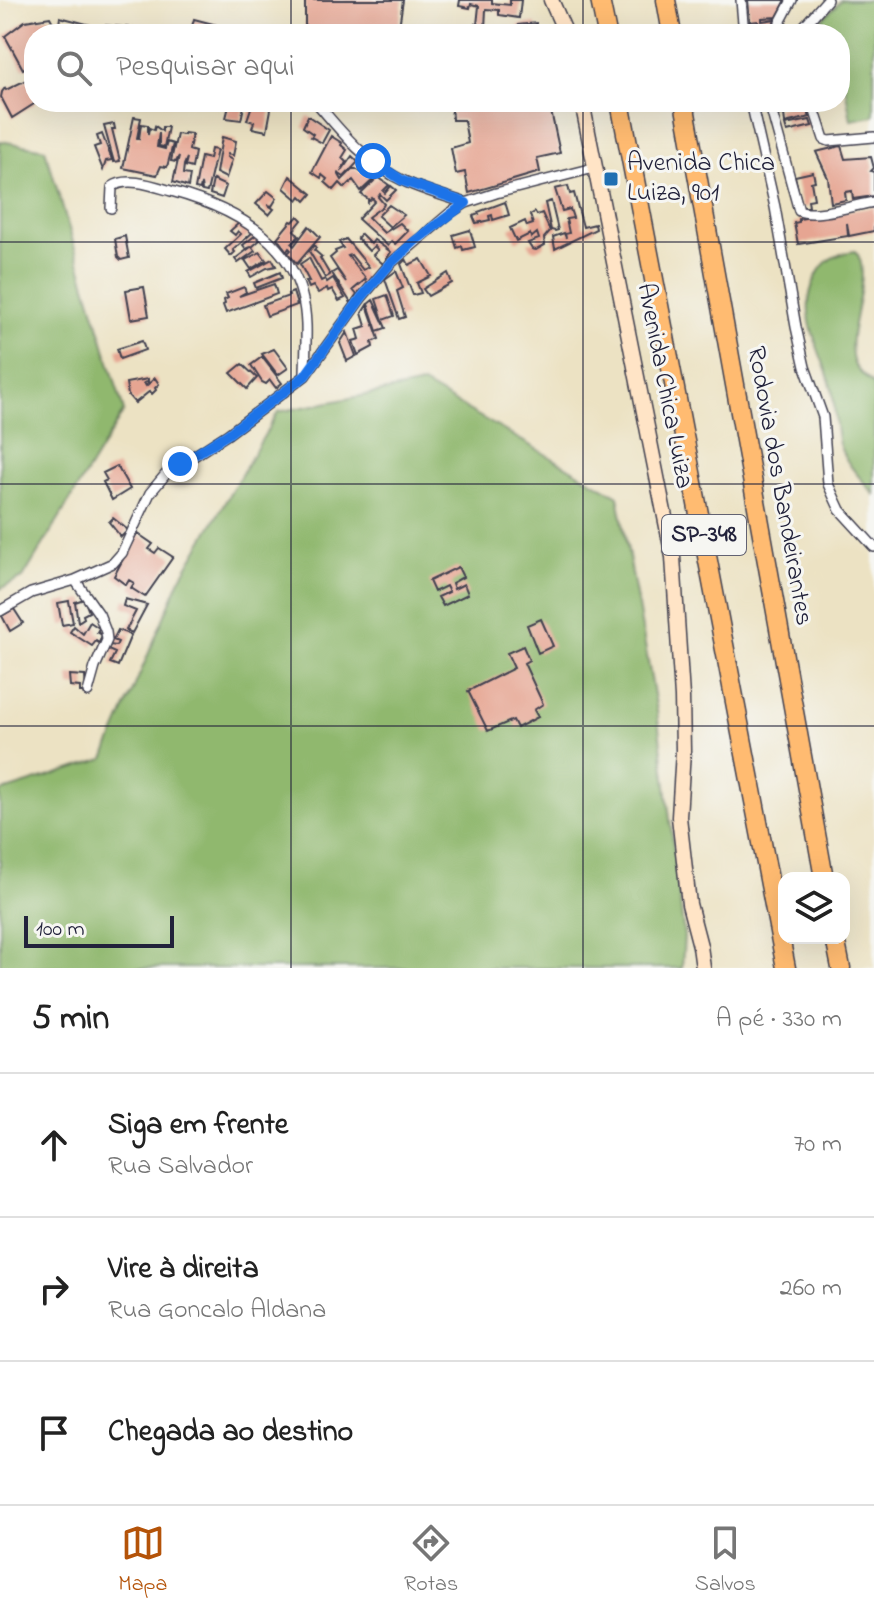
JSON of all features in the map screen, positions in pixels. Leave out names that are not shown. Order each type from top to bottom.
[{"type":"highway","points":[[600,0],[605,24]]},
{"type":"highway","points":[[666,0],[670,24]]},
{"type":"highway","name":"SP-348","points":[[622,112],[786,968]]},
{"type":"highway","name":"Rodovia dos Bandeirantes","points":[[686,112],[823,872]]},
{"type":"highway","points":[[836,944],[841,968]]},
{"type":"main road","points":[[551,0],[562,24]]},
{"type":"main road","name":"Avenida Chica Luiza","points":[[584,112],[675,575],[683,721],[679,817],[688,894],[703,968]]},
{"type":"street","points":[[741,0],[743,24]]},
{"type":"street","points":[[779,24],[792,0]]},
{"type":"street","points":[[806,24],[827,0]]},
{"type":"street","points":[[324,112],[342,134],[373,161],[403,181],[466,203]]},
{"type":"street","points":[[753,112],[775,207],[799,341],[823,417],[828,484],[840,510],[874,547]]},
{"type":"street","points":[[772,112],[799,211],[803,214],[814,213],[874,202]]},
{"type":"street","points":[[815,112],[824,139],[874,137]]},
{"type":"street","points":[[0,611],[31,593],[75,580],[113,563],[122,553],[150,493],[166,474],[228,434],[305,376],[362,297],[415,241],[466,203],[594,168]]},
{"type":"street","points":[[111,208],[112,187],[118,182],[141,183],[210,202],[244,220],[266,237],[287,262],[303,297],[305,376]]},
{"type":"street","points":[[75,580],[99,614],[107,640],[88,692]]},
{"type":"green space","points":[[841,0],[874,0],[874,116],[851,120],[850,24],[818,24]]},
{"type":"green space","points":[[0,141],[45,149],[124,411],[23,578],[0,589]]},
{"type":"green space","points":[[855,251],[862,272],[851,344],[857,369],[874,385],[874,494],[849,464],[839,444],[832,389],[810,320],[811,292],[819,271],[831,258]]},
{"type":"green space","points":[[423,384],[618,496],[657,711],[684,936],[682,968],[0,968],[0,792],[104,759],[180,579],[278,412]]},
{"type":"building","points":[[305,0],[403,0],[399,24],[305,24]]},
{"type":"building","points":[[460,0],[492,0],[492,3],[510,5],[510,0],[521,0],[519,18],[499,15],[499,10],[486,9],[485,24],[477,24],[479,6],[459,6]]},
{"type":"building","points":[[748,0],[786,0],[777,17],[762,18],[762,21],[776,19],[773,24],[750,22]]},
{"type":"building","points":[[50,17],[54,24],[24,24],[23,69],[5,36],[25,21]]},
{"type":"building","points":[[60,17],[87,24],[59,24]]},
{"type":"building","points":[[194,19],[213,24],[193,24]]},
{"type":"building","points":[[24,81],[24,110],[12,118],[1,97],[6,90]]},
{"type":"building","points":[[228,112],[243,112],[241,120],[226,118]]},
{"type":"building","points":[[250,112],[271,112],[267,131],[252,128],[254,122],[247,120]]},
{"type":"building","points":[[452,112],[551,112],[560,153],[537,158],[540,172],[469,193],[465,172],[456,174],[451,148],[468,143],[464,120],[452,120]]},
{"type":"building","points":[[778,112],[808,112],[810,117],[785,123],[784,114],[779,115]]},
{"type":"building","points":[[308,116],[329,130],[322,143],[311,137],[313,134],[303,127]]},
{"type":"building","points":[[134,117],[141,118],[139,139],[141,124],[148,125],[148,135],[149,128],[154,130],[155,126],[162,131],[162,127],[168,127],[164,147],[159,146],[159,133],[157,147],[165,149],[167,142],[173,144],[167,167],[161,166],[157,175],[123,168]]},
{"type":"building","points":[[810,120],[812,126],[787,132],[785,125]]},
{"type":"building","points":[[114,124],[115,129],[112,129],[120,161],[114,162],[104,126]]},
{"type":"building","points":[[102,134],[112,160],[106,161],[103,170],[94,147],[100,145],[97,136]]},
{"type":"building","points":[[177,134],[192,134],[189,150],[195,152],[192,168],[185,166],[187,158],[184,165],[183,174],[190,175],[188,187],[173,182],[179,156],[176,162],[171,161]]},
{"type":"building","points":[[331,136],[347,150],[342,158],[346,162],[341,172],[352,156],[358,162],[344,177],[338,173],[342,180],[354,168],[361,172],[367,168],[376,177],[361,191],[353,180],[345,188],[340,183],[334,190],[325,182],[327,179],[312,172]]},
{"type":"building","points":[[222,137],[236,141],[233,156],[228,154],[227,157],[232,160],[226,178],[216,173]]},
{"type":"building","points":[[841,146],[845,159],[871,157],[874,196],[853,199],[852,191],[845,192],[846,200],[831,203],[828,178],[816,152]]},
{"type":"building","points":[[211,149],[217,150],[207,192],[202,191],[201,184],[200,190],[195,189],[201,157],[209,159]]},
{"type":"building","points":[[813,172],[814,199],[808,200],[809,207],[802,207],[795,176]]},
{"type":"building","points":[[290,176],[312,194],[306,201],[301,196],[298,200],[284,188]]},
{"type":"building","points":[[378,177],[389,185],[383,191],[385,193],[391,186],[396,190],[386,200],[380,194],[378,197],[383,206],[368,217],[384,233],[400,223],[408,231],[395,244],[392,241],[388,246],[358,219],[375,201],[372,198],[368,202],[361,194]]},
{"type":"building","points":[[213,180],[226,186],[222,198],[210,194]]},
{"type":"building","points":[[568,186],[570,194],[574,193],[583,227],[595,224],[596,229],[555,249],[553,237],[564,233],[566,238],[565,234],[569,233],[566,219],[573,218],[570,209],[562,211],[555,189]]},
{"type":"building","points":[[268,191],[277,198],[272,206],[268,205],[274,209],[269,215],[256,204]]},
{"type":"building","points":[[551,201],[558,230],[555,231],[551,230],[545,203]]},
{"type":"building","points":[[505,202],[509,215],[493,220],[492,215],[489,216],[490,220],[476,223],[473,216],[478,212]]},
{"type":"building","points":[[389,205],[404,215],[390,227],[378,216]]},
{"type":"building","points":[[874,207],[874,231],[849,236],[847,223],[848,236],[798,244],[794,223],[799,219]]},
{"type":"building","points":[[535,212],[537,215],[542,213],[550,231],[544,238],[545,245],[536,250],[528,243],[539,239],[537,233],[531,238],[530,234],[516,241],[510,228],[525,221],[527,226],[533,224],[530,215]]},
{"type":"building","points":[[298,216],[302,220],[294,230],[299,236],[292,244],[294,246],[309,226],[320,237],[297,264],[288,253],[291,250],[289,248],[287,251],[277,238]]},
{"type":"building","points":[[240,222],[253,232],[233,250],[235,252],[231,256],[225,249],[241,234],[238,231],[235,235],[230,231]]},
{"type":"building","points":[[470,230],[475,247],[457,248],[453,235]]},
{"type":"building","points":[[361,234],[371,244],[374,240],[391,252],[383,264],[373,255],[378,250],[374,246],[369,251],[357,238]]},
{"type":"building","points":[[256,235],[260,240],[252,247],[255,251],[238,263],[235,259],[251,247],[246,249],[243,245]]},
{"type":"building","points":[[125,236],[129,258],[121,260],[115,239]]},
{"type":"building","points":[[346,239],[369,267],[363,270],[351,255],[348,256],[366,279],[353,290],[357,295],[351,303],[332,273],[337,270],[346,282],[330,258],[335,251],[343,248],[339,242]]},
{"type":"building","points":[[314,245],[330,275],[325,278],[309,251]]},
{"type":"building","points":[[260,252],[266,260],[251,269],[245,260]]},
{"type":"building","points":[[309,258],[321,281],[325,279],[327,282],[333,278],[345,298],[339,301],[332,289],[318,293],[313,286],[309,288],[306,281],[309,281],[300,264]]},
{"type":"building","points":[[272,259],[276,266],[251,277],[248,272]]},
{"type":"building","points":[[406,259],[409,265],[421,259],[431,276],[417,283],[421,293],[413,295],[401,264]]},
{"type":"building","points":[[396,271],[403,288],[397,291],[405,317],[399,319],[385,279]]},
{"type":"building","points":[[280,272],[282,278],[256,288],[254,283]]},
{"type":"building","points":[[448,273],[452,283],[428,296],[423,289]]},
{"type":"building","points":[[274,284],[277,294],[226,313],[223,305],[228,298],[226,294],[244,287],[246,292],[239,296]]},
{"type":"building","points":[[144,287],[149,316],[131,319],[126,290]]},
{"type":"building","points":[[293,292],[297,305],[267,316],[263,305]]},
{"type":"building","points":[[387,295],[394,316],[383,320],[376,299]]},
{"type":"building","points":[[373,300],[386,328],[377,331],[368,304]]},
{"type":"building","points":[[367,305],[379,339],[372,342],[373,347],[358,355],[353,341],[360,339],[357,329],[366,326],[362,313]]},
{"type":"building","points":[[347,332],[356,356],[347,361],[340,343]]},
{"type":"building","points":[[142,341],[145,350],[120,359],[117,349]]},
{"type":"building","points":[[274,349],[288,368],[278,375],[262,354]]},
{"type":"building","points":[[262,357],[282,383],[276,388],[270,380],[266,384],[262,382],[251,365]]},
{"type":"building","points":[[242,364],[257,378],[247,389],[231,373]]},
{"type":"building","points":[[155,378],[159,384],[156,390],[135,403],[128,395],[126,383],[148,379],[144,383],[146,386]]},
{"type":"building","points":[[117,466],[130,489],[112,500],[103,482],[107,480],[103,473]]},
{"type":"building","points":[[113,518],[128,530],[121,537],[109,522]]},
{"type":"building","points":[[137,533],[153,544],[149,549],[155,553],[159,548],[173,557],[145,597],[131,588],[134,583],[129,580],[126,585],[114,576]]},
{"type":"building","points":[[458,567],[463,577],[452,583],[454,589],[464,584],[468,594],[443,606],[438,597],[449,592],[446,586],[434,592],[429,581]]},
{"type":"building","points":[[84,599],[89,612],[78,622],[75,602]]},
{"type":"building","points":[[125,599],[147,605],[132,633],[126,630],[136,611],[123,606]]},
{"type":"building","points":[[69,601],[73,623],[62,625],[58,603]]},
{"type":"building","points":[[14,609],[23,623],[10,631],[2,616]]},
{"type":"building","points":[[541,619],[553,646],[538,653],[527,625]]},
{"type":"building","points":[[90,622],[99,628],[97,632],[102,635],[99,643],[96,641],[92,646],[70,632],[74,626],[83,634]]},
{"type":"building","points":[[118,630],[131,635],[118,666],[110,663],[115,653],[108,650],[110,645],[116,646],[118,642],[113,640]]},
{"type":"building","points":[[523,646],[529,660],[524,663],[543,704],[534,710],[538,717],[517,728],[513,720],[488,731],[468,691],[514,668],[507,653]]},
{"type":"building","points":[[69,675],[85,676],[86,692],[80,692],[80,687],[70,686]]},
{"type":"place","name":"Avenida Chica Luiza, 901","points":[[611,179]]},
{"type":"route","points":[[180,464],[228,434],[305,376],[390,264],[466,203],[403,181],[373,161]]}]
